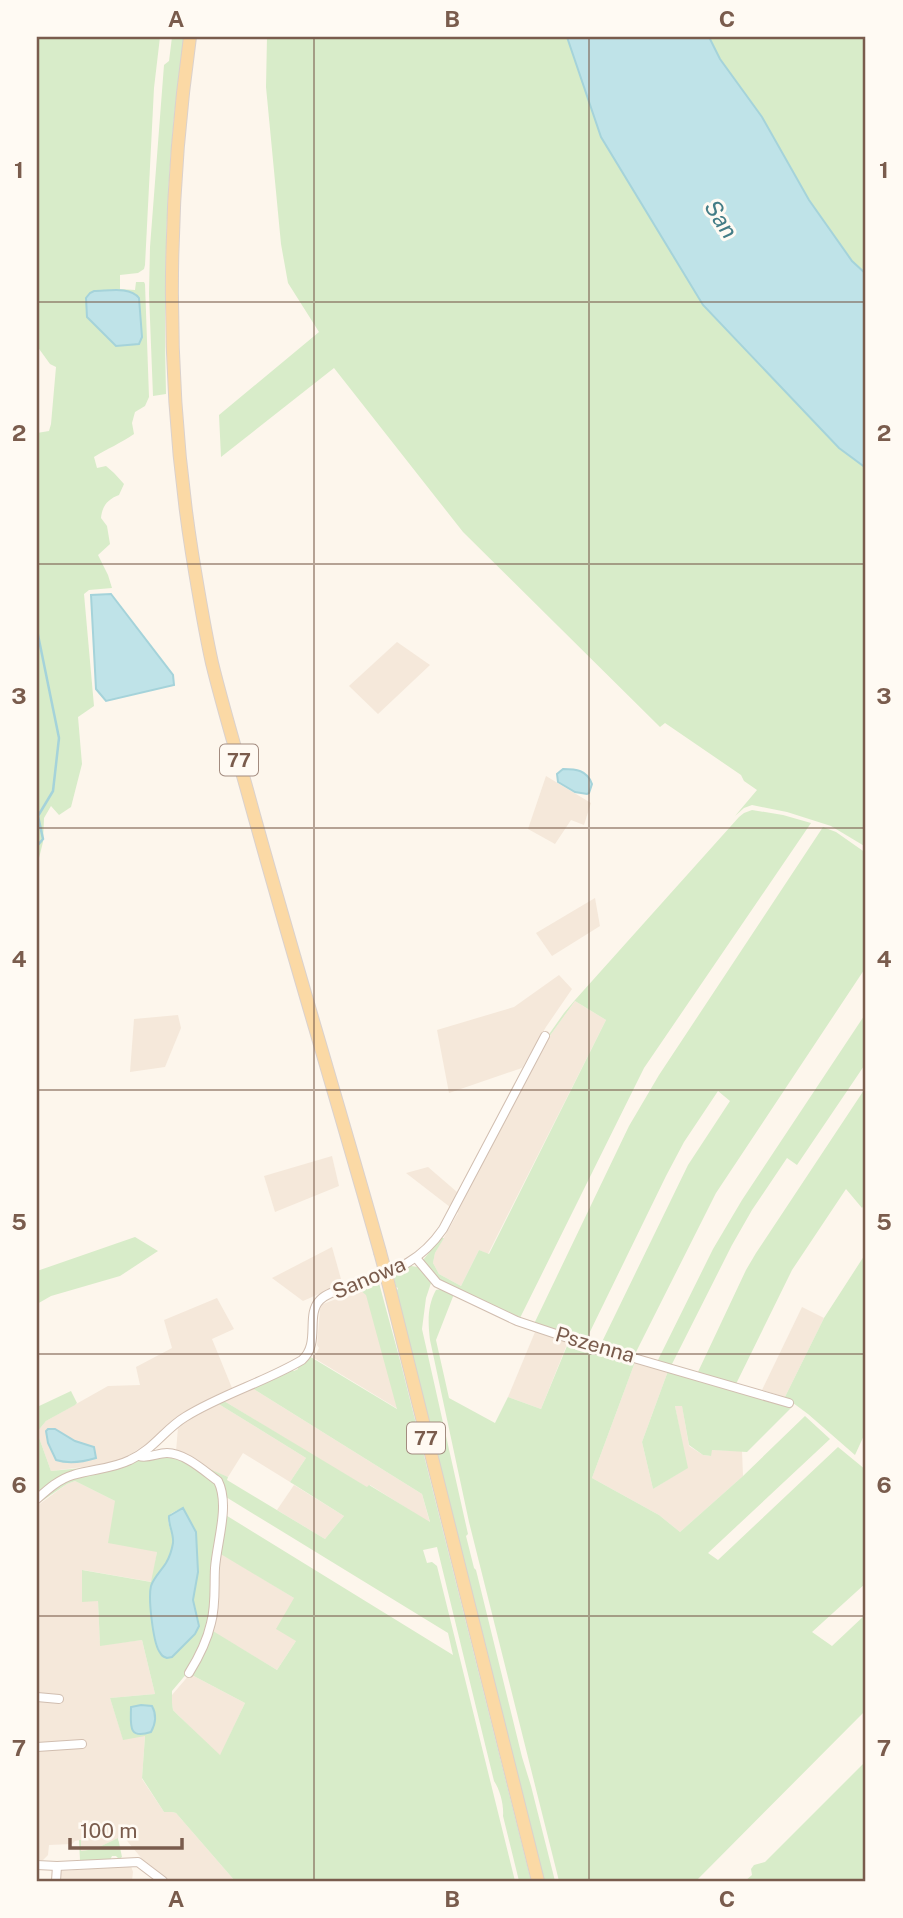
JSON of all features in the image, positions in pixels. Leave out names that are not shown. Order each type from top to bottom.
[{"type":"main road","name":"77","points":[[190,37],[175,168],[172,347],[179,456],[191,548],[212,663],[380,1252],[538,1881]]},
{"type":"street","name":"Sanowa","points":[[37,1499],[70,1475],[121,1465],[139,1456],[185,1417],[302,1360],[313,1343],[314,1309],[322,1299],[397,1269],[426,1250],[443,1229],[545,1035]]},
{"type":"street","name":"Pszenna","points":[[416,1258],[437,1283],[517,1321],[589,1345],[789,1403]]},
{"type":"street","name":"Sanowa","points":[[139,1456],[145,1458],[168,1453],[179,1455],[218,1481],[221,1488],[223,1499],[215,1566],[214,1612],[206,1641],[189,1673]]},
{"type":"street","points":[[37,1698],[59,1699]]},
{"type":"street","points":[[37,1747],[82,1744]]},
{"type":"street","points":[[37,1865],[138,1862],[163,1881]]},
{"type":"street","points":[[56,1881],[57,1866]]},
{"type":"shaded area","points":[[397,642],[430,665],[378,714],[349,686]]},
{"type":"shaded area","points":[[546,776],[591,803],[584,825],[571,820],[555,844],[528,829]]},
{"type":"shaded area","points":[[595,898],[600,926],[552,956],[536,933]]},
{"type":"shaded area","points":[[559,975],[572,989],[522,1068],[449,1093],[437,1030],[514,1007]]},
{"type":"shaded area","points":[[575,1001],[606,1020],[488,1254],[479,1250],[461,1286],[439,1274],[433,1263],[435,1253],[541,1048]]},
{"type":"shaded area","points":[[178,1015],[181,1028],[165,1067],[130,1072],[134,1019]]},
{"type":"shaded area","points":[[332,1156],[339,1186],[275,1212],[264,1176]]},
{"type":"shaded area","points":[[428,1167],[457,1192],[450,1207],[406,1173]]},
{"type":"shaded area","points":[[332,1247],[341,1279],[337,1286],[303,1301],[272,1278]]},
{"type":"shaded area","points":[[360,1290],[367,1295],[398,1409],[314,1358],[319,1348],[320,1309],[323,1304]]},
{"type":"shaded area","points":[[217,1298],[234,1329],[212,1339],[232,1388],[175,1418],[160,1435],[123,1459],[107,1464],[51,1471],[37,1432],[46,1421],[108,1386],[140,1385],[136,1367],[172,1348],[164,1320]]},
{"type":"shaded area","points":[[802,1307],[824,1318],[785,1397],[762,1390]]},
{"type":"shaded area","points":[[535,1332],[568,1342],[541,1409],[508,1397]]},
{"type":"shaded area","points":[[635,1362],[668,1371],[642,1442],[653,1489],[687,1468],[675,1406],[682,1405],[689,1446],[703,1455],[711,1456],[711,1450],[742,1451],[743,1476],[680,1532],[659,1515],[592,1478]]},
{"type":"shaded area","points":[[252,1388],[422,1494],[430,1523],[370,1485],[368,1488],[224,1401]]},
{"type":"shaded area","points":[[217,1403],[306,1458],[290,1482],[243,1453],[228,1477],[176,1452],[178,1427]]},
{"type":"shaded area","points":[[75,1481],[115,1501],[157,1552],[152,1582],[83,1570],[98,1601],[100,1645],[142,1640],[155,1694],[110,1698],[123,1739],[145,1735],[142,1779],[164,1812],[176,1813],[235,1881],[166,1881],[143,1860],[123,1836],[95,1849],[81,1851],[80,1840],[72,1844],[49,1845],[48,1855],[43,1860],[37,1860],[37,1749],[85,1747],[82,1739],[74,1743],[37,1745],[37,1506]]},
{"type":"shaded area","points":[[294,1485],[344,1516],[325,1539],[277,1510]]},
{"type":"shaded area","points":[[219,1552],[294,1598],[296,1641],[277,1670],[212,1631],[218,1615]]},
{"type":"shaded area","points":[[190,1674],[245,1703],[220,1756],[173,1710],[172,1695]]},
{"type":"shaded area","points":[[131,1866],[132,1881],[60,1881],[61,1871]]},
{"type":"green space","points":[[37,37],[160,37],[154,88],[145,265],[138,273],[120,275],[120,289],[135,290],[136,282],[145,284],[149,397],[145,406],[135,412],[132,423],[134,434],[94,457],[97,468],[106,466],[124,484],[119,495],[106,504],[101,518],[107,526],[110,544],[98,555],[112,588],[89,590],[84,594],[94,706],[78,717],[82,764],[71,807],[59,815],[51,806],[44,818],[43,842],[37,866],[37,433],[49,431],[56,367],[50,364],[37,346]]},
{"type":"green space","points":[[172,37],[184,37],[173,126],[167,215],[166,394],[153,396],[150,247],[164,65],[169,61]]},
{"type":"green space","points":[[267,37],[568,37],[703,305],[839,448],[866,468],[866,847],[831,826],[787,812],[752,805],[735,816],[757,790],[744,781],[741,775],[665,723],[660,727],[463,532],[334,368],[221,457],[219,415],[319,332],[288,283],[281,244],[266,87]]},
{"type":"green space","points":[[709,37],[866,37],[866,274],[852,261],[809,200],[762,117],[720,59]]},
{"type":"green space","points":[[752,810],[811,823],[644,1068],[519,1320],[439,1280],[423,1260],[441,1238],[444,1238],[435,1253],[433,1263],[439,1274],[461,1286],[479,1250],[489,1254],[606,1020],[575,1001],[540,1047],[575,1000],[739,817]]},
{"type":"green space","points":[[823,827],[836,832],[866,853],[866,967],[716,1193],[634,1356],[600,1346],[688,1165],[730,1101],[718,1091],[684,1142],[585,1342],[533,1326],[629,1126],[659,1075]]},
{"type":"green space","points":[[866,1013],[866,1063],[797,1165],[787,1158],[752,1210],[671,1366],[657,1362],[713,1249],[742,1200]]},
{"type":"green space","points":[[866,1087],[866,1202],[862,1208],[846,1189],[792,1270],[736,1384],[697,1374],[756,1253]]},
{"type":"green space","points":[[135,1237],[158,1251],[120,1276],[51,1296],[37,1304],[37,1271]]},
{"type":"green space","points":[[866,1253],[866,1431],[855,1455],[785,1397],[824,1318]]},
{"type":"green space","points":[[411,1266],[418,1267],[431,1283],[422,1329],[468,1534],[466,1536],[555,1881],[544,1881],[397,1299],[398,1288],[394,1278],[379,1283],[531,1881],[519,1881],[501,1798],[494,1781],[437,1547],[423,1550],[427,1563],[432,1562],[437,1566],[515,1881],[235,1881],[176,1813],[164,1812],[142,1778],[145,1736],[123,1740],[110,1698],[155,1694],[142,1640],[100,1646],[98,1601],[82,1602],[82,1570],[151,1582],[157,1552],[108,1543],[115,1501],[75,1481],[42,1501],[40,1498],[73,1477],[98,1473],[138,1460],[170,1455],[214,1480],[219,1487],[221,1497],[212,1610],[203,1645],[188,1672],[172,1691],[172,1703],[173,1710],[220,1755],[245,1703],[190,1674],[204,1653],[214,1621],[216,1620],[213,1631],[277,1670],[296,1641],[276,1629],[294,1598],[219,1553],[224,1514],[453,1655],[448,1633],[226,1497],[218,1479],[191,1461],[228,1477],[227,1480],[325,1539],[344,1516],[290,1482],[306,1458],[217,1403],[224,1401],[430,1522],[422,1494],[252,1388],[235,1396],[291,1369],[298,1369],[298,1365],[309,1356],[397,1409],[366,1295],[360,1290],[336,1299],[336,1294]],"holes":[[[183,1508],[196,1532],[198,1572],[193,1600],[199,1626],[195,1634],[167,1658],[162,1656],[157,1646],[150,1592],[172,1548],[169,1516]],[[152,1706],[155,1719],[151,1732],[138,1734],[132,1729],[131,1708]]]},
{"type":"green space","points":[[441,1289],[465,1298],[535,1331],[496,1316],[454,1294],[436,1340],[449,1398],[495,1423],[508,1397],[541,1409],[569,1341],[778,1400],[792,1407],[747,1452],[712,1450],[711,1456],[703,1455],[689,1445],[682,1406],[675,1406],[688,1468],[653,1489],[642,1442],[668,1371],[635,1362],[592,1478],[659,1515],[680,1532],[805,1416],[830,1439],[708,1553],[718,1560],[838,1447],[866,1470],[866,1583],[812,1632],[832,1646],[866,1614],[866,1710],[696,1881],[559,1881],[469,1522],[430,1340],[430,1308],[436,1290]]},
{"type":"green space","points":[[71,1391],[77,1403],[46,1421],[37,1432],[37,1407]]},
{"type":"green space","points":[[37,1432],[51,1471],[114,1462],[133,1453],[134,1457],[80,1471],[37,1496]]},
{"type":"green space","points":[[219,1554],[218,1594],[216,1592]]},
{"type":"green space","points":[[866,1761],[866,1881],[745,1881],[752,1875],[751,1869],[754,1865],[765,1862]]},
{"type":"green space","points":[[118,1838],[122,1857],[119,1859],[112,1856],[110,1860],[80,1860],[79,1840],[81,1851],[95,1849]]},
{"type":"water","name":"San","points":[[567,37],[709,37],[720,59],[762,117],[809,200],[852,261],[866,274],[866,468],[839,448],[703,305],[601,137]]},
{"type":"water","points":[[94,291],[124,291],[139,298],[142,337],[139,344],[116,346],[87,317],[86,298]]},
{"type":"water","points":[[111,594],[173,675],[174,685],[106,701],[96,689],[91,595]]},
{"type":"water","points":[[563,769],[584,773],[592,784],[589,793],[575,792],[558,782],[557,774]]},
{"type":"water","points":[[48,1429],[55,1429],[75,1441],[94,1447],[96,1458],[76,1462],[56,1460],[48,1443]]},
{"type":"water","points":[[183,1508],[196,1532],[198,1572],[193,1600],[199,1626],[195,1634],[172,1657],[167,1658],[162,1656],[157,1646],[150,1592],[152,1583],[166,1563],[172,1548],[169,1516]]},
{"type":"water","points":[[152,1706],[155,1719],[151,1732],[138,1734],[132,1729],[131,1707]]},
{"type":"waterway","points":[[37,630],[59,738],[53,791],[38,816],[43,839],[37,846]]}]
